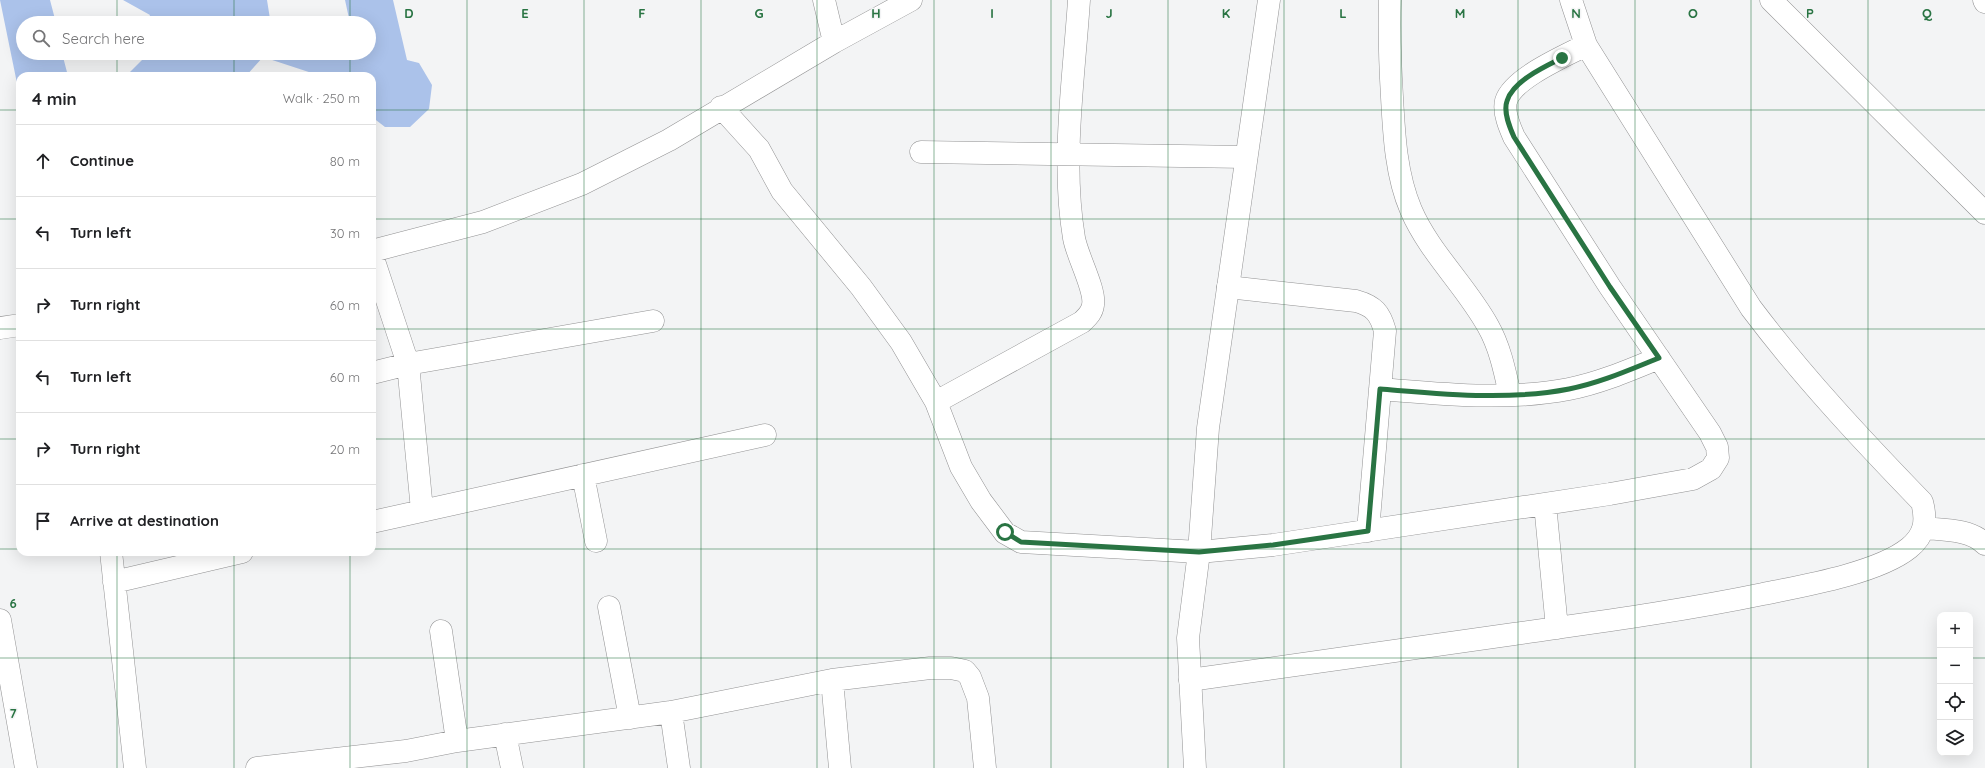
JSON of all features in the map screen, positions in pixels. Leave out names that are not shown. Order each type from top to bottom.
[{"type":"street","points":[[824,0],[834,42]]},
{"type":"street","points":[[376,250],[482,222],[582,184],[669,140],[721,107],[911,0]]},
{"type":"street","points":[[936,402],[1082,322],[1090,314],[1094,300],[1074,239],[1069,154],[1079,0]]},
{"type":"street","points":[[1195,768],[1188,638],[1199,552],[1208,428],[1269,0]]},
{"type":"street","points":[[1390,0],[1388,38],[1393,124],[1398,164],[1404,192],[1411,211],[1425,235],[1489,326],[1498,349],[1510,395]]},
{"type":"street","points":[[1190,680],[1702,607],[1800,586],[1866,569],[1887,560],[1908,548],[1921,536],[1924,528],[1925,515],[1922,502],[1844,421],[1777,342],[1751,308],[1586,45],[1571,0]]},
{"type":"street","points":[[1771,0],[1985,213]]},
{"type":"street","points":[[721,107],[759,149],[782,191],[885,320],[913,360],[936,402],[961,467],[981,501],[1005,532],[1021,542],[1199,552],[1273,545],[1545,504],[1693,479],[1710,469],[1718,458],[1717,447],[1710,433],[1610,287],[1514,137],[1508,121],[1506,102],[1519,83],[1540,69],[1586,45]]},
{"type":"street","points":[[921,152],[1246,157]]},
{"type":"street","points":[[376,267],[408,364],[422,510]]},
{"type":"street","points":[[1228,287],[1356,301],[1367,304],[1377,310],[1382,319],[1385,331],[1368,531]]},
{"type":"street","points":[[376,372],[408,364],[653,321]]},
{"type":"street","points":[[0,328],[16,326]]},
{"type":"street","points":[[1380,389],[1458,395],[1510,395],[1570,389],[1599,382],[1659,358]]},
{"type":"street","points":[[376,521],[765,435]]},
{"type":"street","points":[[582,475],[596,541]]},
{"type":"street","points":[[1545,504],[1557,628]]},
{"type":"street","points":[[1924,528],[1953,530],[1978,537],[1985,544]]},
{"type":"street","points":[[111,556],[135,768]]},
{"type":"street","points":[[114,582],[225,556]]},
{"type":"street","points":[[609,607],[630,718]]},
{"type":"street","points":[[0,620],[26,768]]},
{"type":"street","points":[[441,631],[457,741]]},
{"type":"street","points":[[257,768],[341,763],[457,741],[671,712],[832,680],[930,668],[951,668],[965,671],[970,677],[978,698],[985,768]]},
{"type":"street","points":[[832,680],[840,768]]},
{"type":"street","points":[[671,712],[679,768]]},
{"type":"street","points":[[505,734],[512,768]]},
{"type":"building","points":[[0,0],[50,0],[54,16],[16,16],[16,60],[64,60],[67,72],[16,72],[16,78]]},
{"type":"building","points":[[123,0],[267,0],[270,16],[150,16]]},
{"type":"building","points":[[345,0],[393,0],[407,60],[419,63],[432,85],[429,109],[410,127],[385,127],[376,120],[376,72],[309,72],[272,60],[376,60],[376,16],[348,16]]},
{"type":"building","points":[[142,60],[260,60],[250,72],[130,72]]},
{"type":"route","points":[[1005,532],[1021,542],[1199,552],[1273,545],[1368,531],[1380,389],[1458,395],[1500,396],[1534,394],[1570,389],[1599,382],[1659,358],[1610,287],[1514,137],[1508,121],[1506,102],[1519,83],[1540,69],[1562,58]]}]
